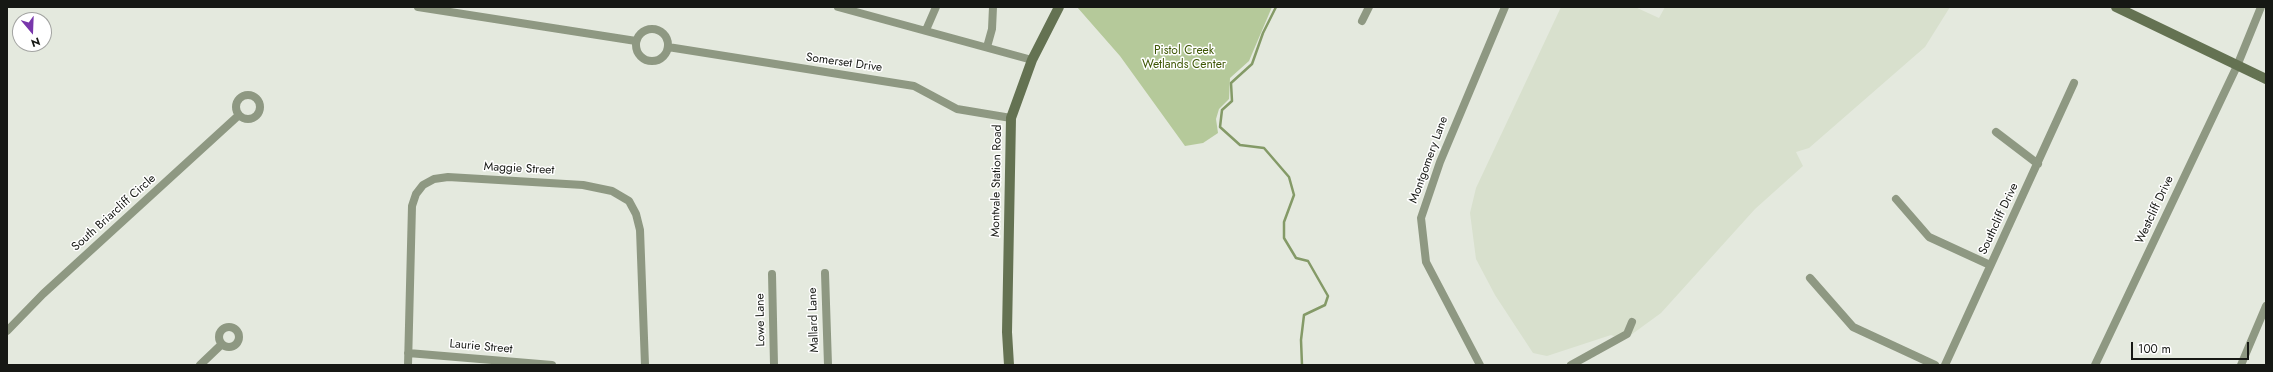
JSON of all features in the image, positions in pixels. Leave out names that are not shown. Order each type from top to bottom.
[{"type":"street","points":[[418,7],[636,41]]},
{"type":"street","points":[[838,7],[1032,60]]},
{"type":"street","points":[[926,30],[936,7]]},
{"type":"street","points":[[987,47],[992,29],[993,7]]},
{"type":"street","name":"Montvale Station Road","points":[[1009,365],[1007,332],[1011,118],[1032,60],[1059,7]]},
{"type":"street","points":[[1362,21],[1369,7]]},
{"type":"street","name":"Montgomery Lane","points":[[1480,365],[1426,262],[1421,218],[1440,162],[1505,7]]},
{"type":"street","points":[[2116,7],[2266,79]]},
{"type":"street","name":"Westcliff Drive","points":[[2095,365],[2237,66],[2261,7]]},
{"type":"street","points":[[647,29],[655,29],[663,32],[668,39],[668,47],[665,55],[658,60],[649,61],[642,57],[637,50],[636,41],[640,34],[647,29]]},
{"type":"street","name":"Somerset Drive","points":[[668,47],[914,86],[957,109],[1011,118]]},
{"type":"street","name":"Southcliff Drive","points":[[1945,365],[2074,83]]},
{"type":"street","name":"South Briarcliff Circle","points":[[7,331],[43,294],[239,115]]},
{"type":"street","points":[[1996,132],[2038,164]]},
{"type":"street","name":"Maggie Street","points":[[408,365],[412,206],[416,194],[424,185],[434,179],[456,178],[583,185],[612,191],[629,201],[636,214],[640,230],[645,365]]},
{"type":"street","points":[[1896,199],[1929,237],[1990,265]]},
{"type":"street","name":"Mallard Lane","points":[[825,273],[828,365]]},
{"type":"street","name":"Lowe Lane","points":[[772,274],[774,365]]},
{"type":"street","points":[[1810,278],[1853,327],[1935,365]]},
{"type":"street","points":[[2241,365],[2266,306]]},
{"type":"street","points":[[1571,365],[1627,334],[1632,322]]},
{"type":"street","points":[[200,365],[222,344]]},
{"type":"street","name":"Laurie Street","points":[[408,352],[552,365]]},
{"type":"shaded area","points":[[1561,7],[1635,7],[1659,18],[1665,7],[1950,7],[1925,47],[1809,148],[1796,152],[1803,166],[1755,209],[1661,313],[1624,340],[1611,335],[1547,356],[1533,353],[1495,295],[1476,259],[1470,213],[1476,188]]},
{"type":"green space","name":"Pistol Creek Wetlands Center","points":[[1077,7],[1272,7],[1249,61],[1230,78],[1229,99],[1219,109],[1216,119],[1218,133],[1203,143],[1185,146],[1120,56]]},
{"type":"waterway","points":[[1276,7],[1263,33],[1252,64],[1231,83],[1232,101],[1222,110],[1220,127],[1240,145],[1264,148],[1289,177],[1294,195],[1284,222],[1284,238],[1296,258],[1308,261],[1328,296],[1325,305],[1304,315],[1301,340],[1302,365]]}]
